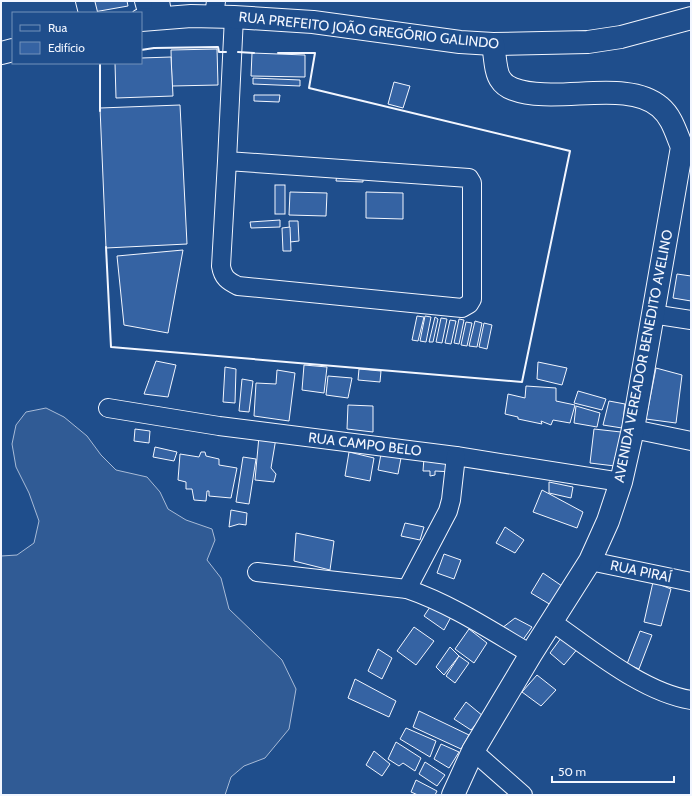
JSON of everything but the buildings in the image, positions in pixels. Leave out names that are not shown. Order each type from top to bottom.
[{"type":"main road","name":"RUA PREFEITO JOÃO GREGÓRIO GALINDO","points":[[151,12],[191,16],[221,11],[460,42],[493,44],[588,42],[621,37],[691,18]]},
{"type":"main road","name":"AVENIDA VEREADOR BENEDITO AVELINO","points":[[453,795],[473,751],[531,654],[590,561],[608,521],[621,482],[633,429],[652,314],[686,147],[673,123],[660,107],[644,97],[618,93],[537,94],[521,92],[507,86],[498,76],[493,44]]},
{"type":"main road","points":[[1,53],[12,50]]},
{"type":"street","points":[[85,1],[88,12]]},
{"type":"street","points":[[221,11],[228,162],[221,266],[227,281],[238,286],[462,308],[469,304],[472,299],[472,183],[469,178],[228,162]]},
{"type":"street","points":[[652,314],[691,320]]},
{"type":"street","name":"RUA CAMPO BELO","points":[[108,408],[219,426],[456,456],[621,482]]},
{"type":"street","points":[[633,429],[691,441]]},
{"type":"street","points":[[407,589],[448,511],[451,500],[456,456]]},
{"type":"street","name":"RUA PIRAÍ","points":[[590,561],[691,582]]},
{"type":"street","points":[[256,572],[407,589],[428,596],[447,605],[531,654]]},
{"type":"street","points":[[552,622],[615,666],[638,680],[664,692],[691,700]]},
{"type":"street","points":[[473,751],[523,795]]},
{"type":"shaded area","points":[[46,408],[64,417],[87,436],[101,455],[116,470],[147,477],[160,492],[168,509],[186,520],[212,529],[215,540],[207,560],[221,578],[229,609],[282,660],[296,689],[289,729],[265,758],[244,766],[231,777],[225,795],[1,795],[1,556],[17,555],[34,543],[39,521],[29,493],[16,467],[12,444],[16,425],[26,412]]},
{"type":"wall","points":[[142,50],[154,48],[218,47],[219,52],[226,52]]},
{"type":"wall","points":[[238,52],[254,53]]},
{"type":"wall","points":[[106,247],[111,347],[522,382],[570,151],[309,88],[315,53],[278,53]]},
{"type":"wall","points":[[100,64],[100,111]]}]
